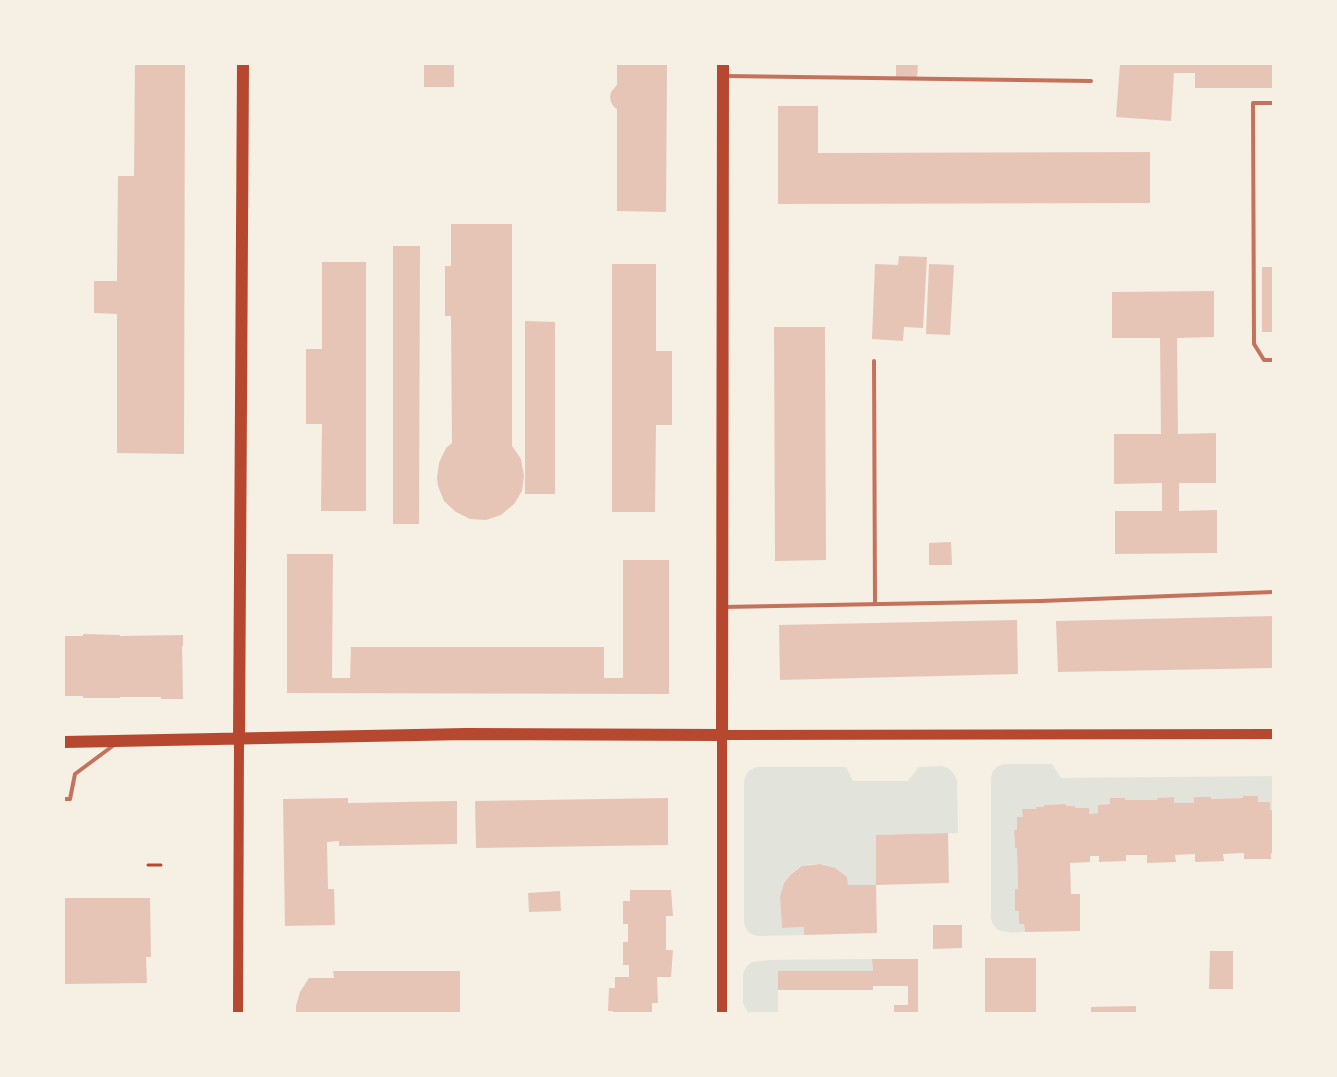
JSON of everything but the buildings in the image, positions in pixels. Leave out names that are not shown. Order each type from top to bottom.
[{"type":"main road","points":[[238,1013],[243,64]]},
{"type":"main road","points":[[722,1013],[723,70]]},
{"type":"main road","points":[[64,742],[466,734],[1273,734]]},
{"type":"lane","points":[[723,70],[1091,81]]},
{"type":"lane","points":[[1273,103],[1253,103],[1254,344],[1264,360],[1273,360]]},
{"type":"lane","points":[[874,361],[875,604]]},
{"type":"lane","points":[[723,607],[1041,601],[1273,592]]},
{"type":"lane","points":[[64,799],[70,799],[75,774],[118,741]]},
{"type":"path","points":[[148,865],[161,865]]},
{"type":"shaded area","points":[[1005,764],[1052,764],[1061,778],[1273,776],[1273,810],[1270,810],[1270,802],[1258,802],[1257,796],[1211,799],[1210,797],[1194,797],[1194,803],[1174,803],[1174,797],[1158,798],[1157,800],[1111,798],[1110,804],[1098,805],[1098,813],[1089,814],[1089,808],[1075,808],[1066,806],[1066,804],[1044,805],[1044,807],[1036,807],[1035,809],[1023,809],[1023,817],[1017,817],[1017,830],[1014,831],[1015,848],[1017,848],[1018,889],[1015,889],[1019,924],[1024,924],[1025,932],[1004,932],[996,928],[991,918],[991,779],[995,769]]},
{"type":"shaded area","points":[[941,766],[951,771],[957,781],[958,833],[876,835],[876,885],[848,885],[833,868],[819,864],[804,866],[787,878],[782,890],[781,906],[782,928],[804,927],[804,935],[759,936],[751,934],[747,930],[744,922],[744,783],[746,774],[750,770],[758,767],[846,767],[853,781],[908,781],[919,767]]},
{"type":"shaded area","points":[[872,959],[873,971],[778,971],[778,1013],[748,1013],[743,1003],[744,971],[752,962],[770,960]]}]
